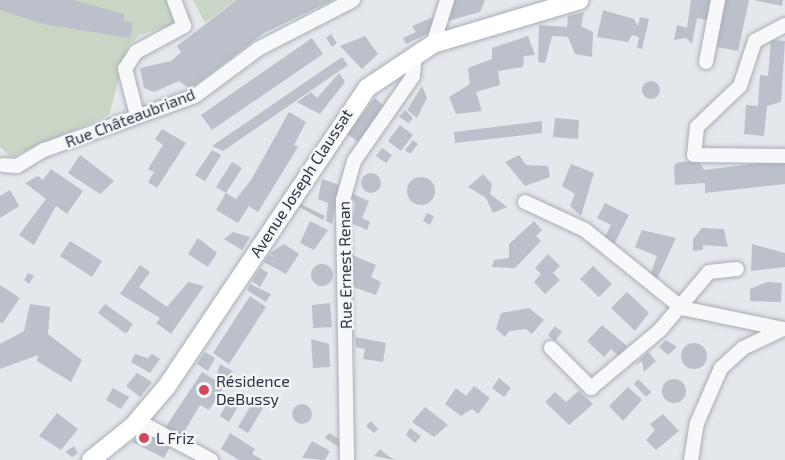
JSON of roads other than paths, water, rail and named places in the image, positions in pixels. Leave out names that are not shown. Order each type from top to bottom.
[{"type":"main road","name":"Avenue Joseph Claussat","points":[[91,460],[138,421],[173,378],[355,100],[392,66],[433,44],[580,0]]},
{"type":"street","points":[[137,115],[125,69],[136,52],[184,26],[174,0]]},
{"type":"street","name":"Rue Châteaubriand","points":[[1,166],[17,165],[137,115],[195,96],[258,49],[352,0]]},
{"type":"street","points":[[433,44],[447,0]]},
{"type":"street","points":[[706,62],[718,0]]},
{"type":"street","points":[[785,26],[755,41],[740,86],[697,127],[694,155],[785,156]]},
{"type":"street","name":"Rue Ernest Renan","points":[[347,460],[342,200],[354,161],[413,76],[415,54]]},
{"type":"street","points":[[525,202],[585,230],[682,309],[784,329]]},
{"type":"street","points":[[551,348],[591,388],[682,309],[691,290],[709,272],[737,269]]},
{"type":"street","points":[[691,460],[696,423],[720,368],[743,348],[784,329]]},
{"type":"street","points":[[138,421],[211,460]]},
{"type":"place","name":"Résidence DeBussy","points":[[204,390]]},
{"type":"place","name":"L Friz","points":[[144,438]]}]
